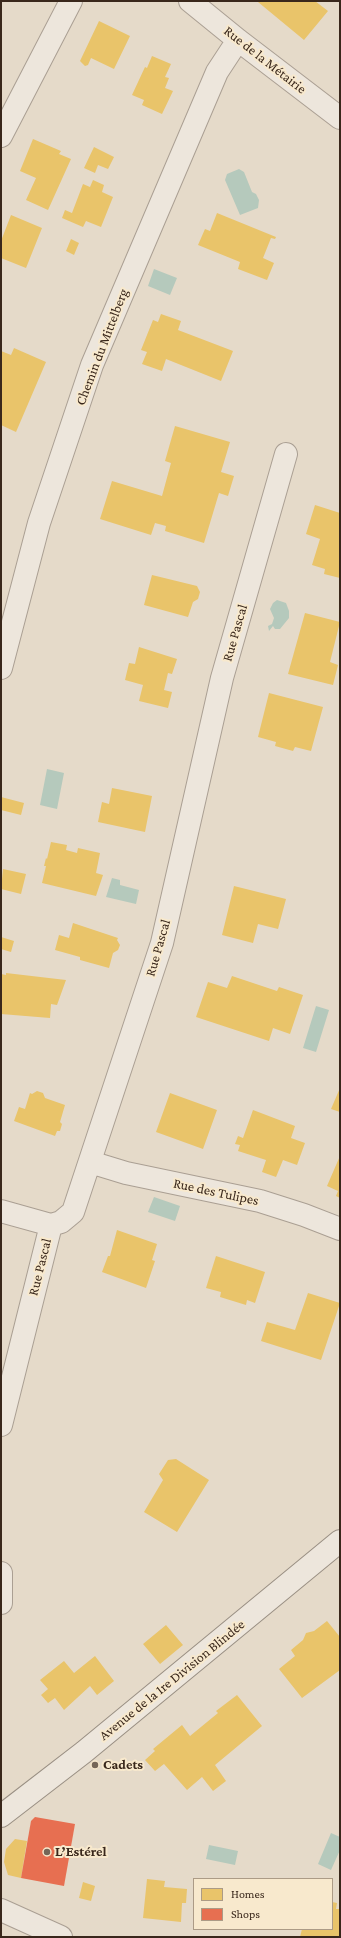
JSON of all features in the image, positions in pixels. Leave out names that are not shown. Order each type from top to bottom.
[{"type":"street","points":[[1,136],[71,1]]},
{"type":"street","name":"Rue de la Métairie","points":[[190,1],[238,40],[340,118]]},
{"type":"street","name":"Chemin du Mittelberg","points":[[1,668],[39,523],[92,365],[217,72],[238,40]]},
{"type":"street","name":"Rue Pascal","points":[[1,1426],[51,1224],[61,1222],[73,1212],[162,943],[222,678],[286,454]]},
{"type":"street","name":"Rue des Tulipes","points":[[90,1162],[126,1173],[260,1201],[304,1215],[340,1229]]},
{"type":"street","points":[[1,1211],[51,1224]]},
{"type":"street","name":"Avenue de la 1re Division Blindée","points":[[1,1816],[84,1752],[340,1541]]},
{"type":"street","points":[[1,1573],[1,1603]]},
{"type":"street","points":[[1,1910],[61,1937]]},
{"type":"shaded area","points":[[239,169],[244,172],[252,192],[256,194],[259,200],[258,208],[240,215],[225,180],[227,174]]},
{"type":"shaded area","points":[[154,269],[177,278],[170,295],[148,286]]},
{"type":"shaded area","points":[[277,600],[286,603],[289,611],[289,618],[280,629],[275,629],[273,626],[269,631],[268,626],[272,624],[274,618],[270,609],[273,603]]},
{"type":"shaded area","points":[[47,769],[64,773],[57,809],[40,805]]},
{"type":"shaded area","points":[[112,878],[120,880],[120,885],[139,890],[136,904],[106,897]]},
{"type":"shaded area","points":[[316,1006],[329,1010],[316,1052],[303,1048]]},
{"type":"shaded area","points":[[154,1197],[180,1206],[175,1221],[148,1212]]},
{"type":"shaded area","points":[[331,1833],[340,1837],[340,1850],[331,1870],[318,1864]]},
{"type":"shaded area","points":[[209,1845],[238,1851],[235,1865],[206,1859]]},
{"type":"building: Homes","points":[[315,1],[328,11],[304,40],[258,2]]},
{"type":"building: Homes","points":[[99,21],[130,36],[114,69],[91,58],[88,65],[85,66],[80,61]]},
{"type":"building: Homes","points":[[152,56],[171,64],[165,77],[169,78],[165,88],[173,91],[162,114],[142,105],[144,100],[132,95],[145,67],[147,68]]},
{"type":"building: Homes","points":[[33,139],[61,151],[59,154],[71,159],[48,210],[26,200],[36,178],[20,171]]},
{"type":"building: Homes","points":[[94,147],[114,157],[108,169],[98,165],[95,173],[84,168]]},
{"type":"building: Homes","points":[[93,180],[104,185],[102,192],[113,197],[101,227],[86,221],[83,227],[62,218],[65,210],[72,213],[83,184],[90,187]]},
{"type":"building: Homes","points":[[217,213],[276,237],[275,239],[271,238],[263,258],[274,263],[267,280],[238,269],[240,262],[198,245],[205,229],[210,231]]},
{"type":"building: Homes","points":[[11,215],[42,228],[26,268],[1,258],[1,241]]},
{"type":"building: Homes","points":[[71,239],[79,243],[74,255],[66,251]]},
{"type":"building: Homes","points":[[161,314],[181,321],[178,330],[233,351],[221,381],[166,359],[162,371],[142,364],[147,352],[141,350],[153,320],[158,322]]},
{"type":"building: Homes","points":[[14,348],[46,362],[16,432],[1,425],[1,351],[11,355]]},
{"type":"building: Homes","points":[[175,426],[230,442],[221,472],[234,476],[228,496],[219,493],[204,543],[165,531],[166,526],[155,523],[151,535],[100,519],[112,481],[162,496],[171,463],[165,461]]},
{"type":"building: Homes","points":[[315,505],[340,513],[340,578],[324,574],[325,569],[312,565],[320,539],[306,534]]},
{"type":"building: Homes","points":[[152,575],[197,586],[200,592],[198,599],[193,602],[188,617],[144,605]]},
{"type":"building: Homes","points":[[305,613],[340,622],[330,662],[338,665],[333,685],[288,674]]},
{"type":"building: Homes","points":[[139,647],[177,659],[172,674],[168,673],[164,690],[172,692],[168,708],[139,701],[143,685],[125,680],[129,663],[135,664]]},
{"type":"building: Homes","points":[[269,693],[323,707],[311,751],[295,747],[293,751],[275,746],[276,742],[258,737]]},
{"type":"building: Homes","points":[[112,788],[152,796],[145,832],[98,822],[102,802],[109,804]]},
{"type":"building: Homes","points":[[1,797],[24,803],[21,815],[1,810]]},
{"type":"building: Homes","points":[[51,842],[67,845],[66,850],[77,853],[78,848],[100,853],[96,873],[103,875],[96,896],[42,883],[46,866],[44,866]]},
{"type":"building: Homes","points":[[3,869],[26,874],[21,894],[1,889]]},
{"type":"building: Homes","points":[[234,886],[286,899],[278,929],[258,924],[253,943],[222,935]]},
{"type":"building: Homes","points":[[73,923],[118,938],[117,940],[120,945],[118,950],[113,953],[109,968],[80,960],[80,957],[55,950],[59,935],[69,938]]},
{"type":"building: Homes","points":[[1,937],[14,941],[11,952],[1,949]]},
{"type":"building: Homes","points":[[6,973],[66,980],[57,1005],[51,1004],[50,1018],[1,1014],[1,974],[6,975]]},
{"type":"building: Homes","points":[[232,976],[277,991],[279,987],[303,995],[290,1034],[273,1028],[269,1041],[196,1017],[208,982],[227,988]]},
{"type":"building: Homes","points":[[340,1088],[340,1112],[331,1109]]},
{"type":"building: Homes","points":[[37,1091],[43,1093],[45,1098],[65,1105],[60,1122],[62,1124],[60,1131],[57,1131],[55,1136],[14,1121],[19,1107],[25,1109],[30,1093],[32,1094]]},
{"type":"building: Homes","points":[[170,1093],[217,1110],[203,1149],[156,1132]]},
{"type":"building: Homes","points":[[253,1110],[295,1126],[291,1138],[305,1143],[297,1165],[283,1160],[276,1177],[262,1172],[266,1160],[238,1151],[240,1145],[235,1144],[238,1136],[243,1138]]},
{"type":"building: Homes","points":[[340,1156],[340,1198],[336,1196],[338,1191],[327,1186]]},
{"type":"building: Homes","points":[[117,1230],[157,1244],[152,1260],[155,1261],[146,1288],[102,1272],[108,1256],[110,1256]]},
{"type":"building: Homes","points":[[216,1256],[265,1272],[255,1303],[247,1300],[246,1305],[220,1297],[221,1292],[206,1288]]},
{"type":"building: Homes","points":[[308,1293],[340,1303],[321,1360],[261,1341],[267,1322],[295,1330]]},
{"type":"building: Homes","points":[[176,1459],[209,1480],[177,1532],[144,1512],[163,1480],[159,1474],[168,1460]]},
{"type":"building: Homes","points":[[327,1621],[340,1637],[340,1670],[302,1698],[279,1669],[295,1656],[291,1650],[303,1640],[306,1633],[314,1631]]},
{"type":"building: Homes","points":[[166,1625],[183,1645],[160,1664],[143,1644]]},
{"type":"building: Homes","points":[[95,1656],[114,1681],[97,1695],[90,1686],[64,1710],[55,1698],[48,1703],[41,1695],[48,1689],[40,1680],[64,1661],[74,1673]]},
{"type":"building: Homes","points":[[237,1695],[262,1726],[215,1765],[226,1781],[213,1791],[202,1777],[187,1790],[164,1764],[155,1771],[145,1760],[155,1751],[153,1749],[182,1725],[190,1736],[218,1713],[216,1711]]},
{"type":"building: Homes","points":[[15,1839],[27,1841],[21,1878],[8,1875],[4,1862],[6,1849]]},
{"type":"building: Homes","points":[[147,1879],[165,1881],[164,1887],[187,1889],[186,1903],[182,1903],[181,1922],[143,1918]]},
{"type":"building: Homes","points":[[83,1882],[95,1886],[91,1901],[79,1898]]},
{"type":"building: Homes","points":[[333,1902],[337,1903],[336,1909],[340,1909],[339,1937],[300,1937],[302,1930],[333,1930]]},
{"type":"building: Shops","points":[[35,1817],[75,1824],[64,1886],[21,1878],[31,1821]]},
{"type":"place","name":"Cadets","points":[[95,1765]]},
{"type":"place","name":"L’Estérel","points":[[47,1852]]}]
